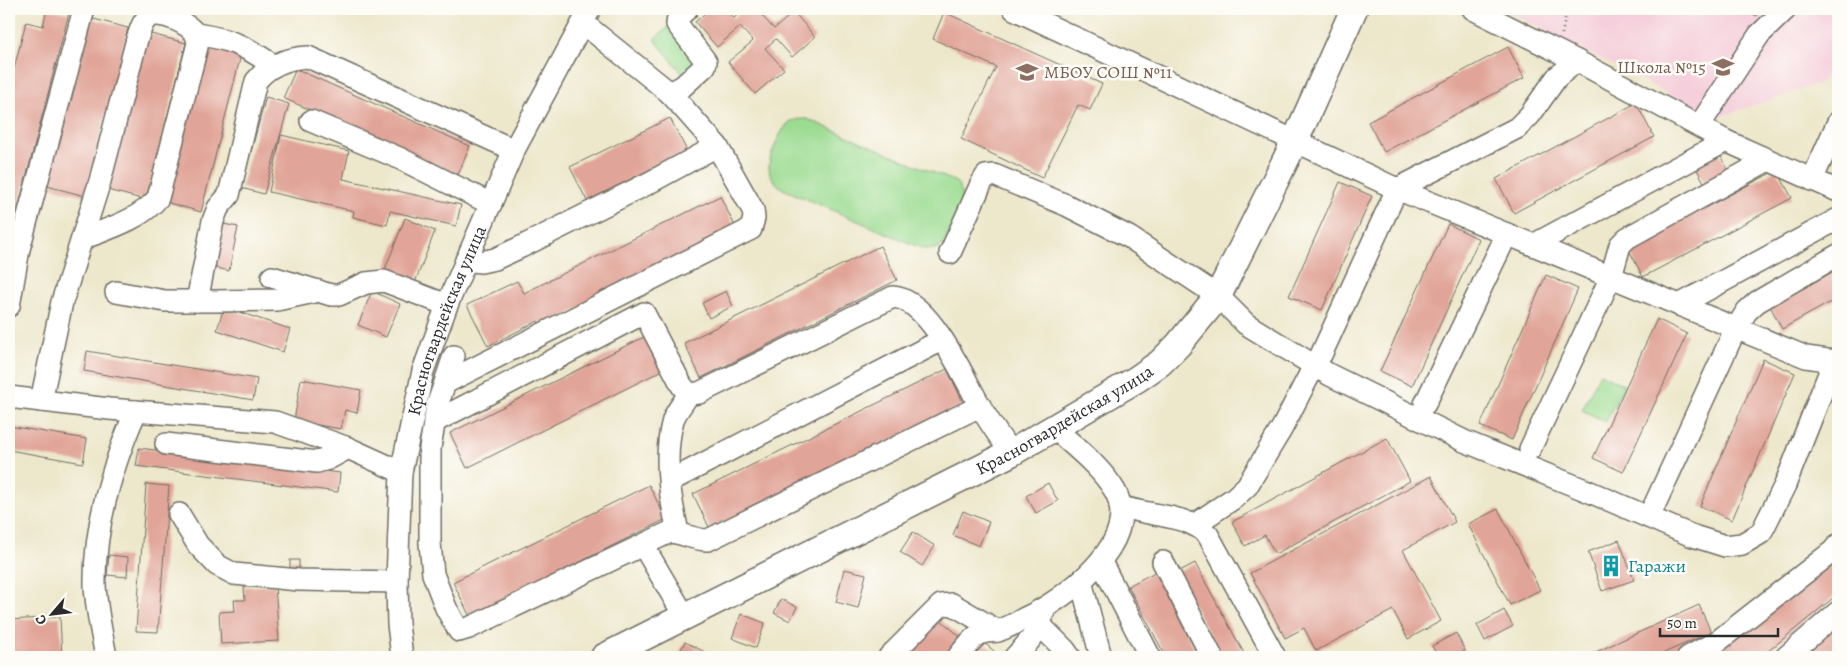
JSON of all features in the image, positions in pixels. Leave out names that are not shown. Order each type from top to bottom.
[{"type":"main road","name":"Красногвардейская улица","points":[[604,657],[1011,452],[1137,379],[1160,363],[1178,345],[1218,296],[1296,139],[1354,9]]},
{"type":"street","points":[[9,306],[19,249],[84,9]]},
{"type":"street","points":[[670,94],[683,86],[705,66],[706,62],[677,24],[678,17],[687,9]]},
{"type":"street","points":[[950,253],[981,184],[986,176],[994,174],[1066,205],[1129,237],[1218,296],[1246,324],[1317,360],[1464,441],[1690,535],[1725,546],[1742,544],[1760,533],[1785,485],[1836,360],[1806,357],[1397,188],[1296,139],[1014,9]]},
{"type":"street","points":[[1473,9],[1558,51],[1726,141],[1838,191]]},
{"type":"street","points":[[1699,126],[1759,35],[1786,9]]},
{"type":"street","points":[[41,401],[62,302],[100,181],[138,38],[140,17],[159,15],[177,20],[196,34],[220,38],[241,45],[274,66]]},
{"type":"street","points":[[447,382],[751,229],[754,218],[753,210],[717,146],[670,94],[586,16]]},
{"type":"street","name":"Красногвардейская улица","points":[[402,657],[398,624],[397,546],[402,472],[423,371],[447,305],[514,150],[586,16]]},
{"type":"street","points":[[82,239],[117,225],[149,208],[158,198],[198,42],[196,34]]},
{"type":"street","points":[[197,301],[213,221],[218,208],[229,195],[256,82],[262,74],[274,66],[293,58],[308,57],[514,150]]},
{"type":"street","points":[[1194,525],[1234,498],[1247,486],[1282,428],[1317,360],[1397,188],[1517,128],[1530,114],[1557,77],[1577,61]]},
{"type":"street","points":[[311,121],[399,158],[491,204]]},
{"type":"street","points":[[1812,180],[1838,122]]},
{"type":"street","points":[[1533,245],[1726,141]]},
{"type":"street","points":[[466,260],[481,262],[521,247],[717,146]]},
{"type":"street","points":[[1530,450],[1611,277],[1620,245],[1627,238],[1768,160]]},
{"type":"street","points":[[1679,305],[1838,219]]},
{"type":"street","points":[[1425,404],[1506,234]]},
{"type":"street","points":[[1649,517],[1736,328],[1746,311],[1757,302],[1838,254]]},
{"type":"street","points":[[272,277],[339,295],[366,283],[384,281],[447,305]]},
{"type":"street","points":[[116,292],[165,301],[197,301],[277,300],[319,291]]},
{"type":"street","points":[[689,394],[699,393],[893,297],[902,297],[922,313],[956,359],[980,406],[1011,452]]},
{"type":"street","points":[[434,422],[644,313],[682,386],[689,394]]},
{"type":"street","points":[[670,481],[942,340]]},
{"type":"street","points":[[454,356],[447,382],[437,406],[430,448],[430,544],[433,574],[446,608],[459,631],[470,628],[670,532],[678,532],[700,540],[708,540],[980,406]]},
{"type":"street","points":[[678,532],[672,504],[668,463],[673,419],[689,394]]},
{"type":"street","points":[[9,397],[136,411],[275,422],[348,448],[402,472]]},
{"type":"street","points":[[106,657],[95,588],[95,555],[105,501],[112,476],[121,445],[136,411]]},
{"type":"street","points":[[1015,657],[1032,638],[1043,616],[1101,562],[1120,526],[1120,506],[1115,492],[1102,474],[1054,428]]},
{"type":"street","points":[[166,444],[317,462],[328,459],[348,448]]},
{"type":"street","points":[[1120,506],[1136,512],[1188,522],[1202,529],[1208,536],[1275,657]]},
{"type":"street","points":[[179,514],[198,546],[217,565],[234,574],[299,580],[397,582]]},
{"type":"street","points":[[397,546],[430,544]]},
{"type":"street","points":[[643,545],[685,617]]},
{"type":"street","points":[[1688,657],[1718,641],[1833,551],[1838,545]]},
{"type":"street","points":[[1101,562],[1150,657]]},
{"type":"street","points":[[1163,562],[1212,657]]},
{"type":"street","points":[[1081,581],[1101,657]]},
{"type":"street","points":[[889,657],[941,605],[952,604],[998,630]]},
{"type":"street","points":[[1786,657],[1838,612]]},
{"type":"street","points":[[958,657],[977,635],[1043,616]]},
{"type":"street","points":[[1043,616],[1070,657]]},
{"type":"path","points":[[1558,51],[1568,9]]},
{"type":"shaded area","name":"Школа №15","points":[[1504,9],[1838,9],[1838,51],[1821,83],[1715,118]]},
{"type":"green space","points":[[671,25],[700,60],[683,74],[654,39]]},
{"type":"green space","points":[[797,119],[807,119],[956,182],[962,197],[961,206],[942,246],[936,249],[923,249],[783,189],[778,185],[769,170],[771,156],[777,142],[787,124]]},
{"type":"green space","points":[[1600,373],[1624,385],[1606,422],[1582,410]]},
{"type":"building","points":[[47,9],[69,13],[9,243],[9,88],[26,22],[43,26]]},
{"type":"building","points":[[710,9],[726,9],[734,18],[745,9],[756,9],[774,29],[794,12],[815,37],[792,57],[776,39],[765,48],[784,69],[755,94],[728,62],[753,41],[740,27],[717,47],[695,22]]},
{"type":"building","points":[[1741,9],[1760,9],[1757,16]]},
{"type":"building","points":[[944,12],[1102,84],[1090,110],[1078,105],[1042,178],[961,139],[996,67],[933,39]]},
{"type":"building","points":[[90,18],[128,28],[85,196],[47,186]]},
{"type":"building","points":[[147,33],[186,43],[146,200],[107,190]]},
{"type":"building","points":[[205,46],[241,55],[201,212],[165,202]]},
{"type":"building","points":[[1508,47],[1524,78],[1384,152],[1368,122]]},
{"type":"building","points":[[296,69],[470,146],[458,175],[283,98]]},
{"type":"building","points":[[266,97],[289,104],[264,194],[241,188]]},
{"type":"building","points":[[1636,103],[1654,137],[1514,213],[1496,179]]},
{"type":"building","points":[[670,118],[687,151],[587,201],[570,167]]},
{"type":"building","points":[[281,135],[349,151],[343,179],[461,205],[456,226],[390,211],[387,225],[353,217],[354,211],[269,192]]},
{"type":"building","points":[[1718,152],[1730,173],[1706,186],[1694,164]]},
{"type":"building","points":[[1777,170],[1792,198],[1643,277],[1628,248]]},
{"type":"building","points":[[1340,182],[1372,196],[1322,310],[1289,296]]},
{"type":"building","points":[[720,196],[737,230],[541,328],[538,321],[488,346],[467,305],[517,281],[524,293]]},
{"type":"building","points":[[405,218],[435,231],[414,285],[384,272]]},
{"type":"building","points":[[219,223],[238,227],[229,271],[209,266]]},
{"type":"building","points":[[1448,224],[1479,239],[1412,386],[1380,371]]},
{"type":"building","points":[[880,246],[897,280],[701,378],[684,343]]},
{"type":"building","points":[[1838,269],[1838,298],[1782,329],[1770,306]]},
{"type":"building","points":[[1546,275],[1578,289],[1512,440],[1480,426]]},
{"type":"building","points":[[372,291],[400,304],[386,337],[358,325]]},
{"type":"building","points":[[726,291],[733,306],[709,318],[702,303]]},
{"type":"building","points":[[224,307],[290,329],[283,352],[217,330]]},
{"type":"building","points":[[1657,319],[1687,334],[1623,472],[1593,458]]},
{"type":"building","points":[[646,336],[663,370],[467,468],[450,433]]},
{"type":"building","points":[[87,351],[257,379],[253,400],[84,371]]},
{"type":"building","points":[[1763,359],[1795,373],[1732,520],[1700,506]]},
{"type":"building","points":[[947,369],[964,404],[710,529],[693,494]]},
{"type":"building","points":[[301,379],[361,390],[357,413],[345,410],[341,429],[294,421]]},
{"type":"building","points":[[9,426],[87,439],[83,463],[9,450]]},
{"type":"building","points":[[1387,438],[1410,481],[1275,554],[1265,535],[1245,546],[1232,522]]},
{"type":"building","points":[[139,448],[340,473],[338,492],[136,466]]},
{"type":"building","points":[[1431,476],[1455,522],[1403,550],[1441,621],[1408,639],[1393,610],[1316,651],[1304,628],[1285,638],[1250,573]]},
{"type":"building","points":[[1048,483],[1058,501],[1036,513],[1026,496]]},
{"type":"building","points":[[146,484],[169,486],[158,632],[136,631]]},
{"type":"building","points":[[649,485],[666,519],[470,617],[453,582]]},
{"type":"building","points":[[1498,509],[1540,590],[1510,605],[1468,524]]},
{"type":"building","points":[[963,511],[989,522],[979,546],[953,535]]},
{"type":"building","points":[[913,532],[935,546],[922,566],[900,552]]},
{"type":"building","name":"Гаражи","points":[[1619,540],[1634,580],[1602,591],[1588,552]]},
{"type":"building","points":[[109,555],[128,557],[127,577],[107,575]]},
{"type":"building","points":[[1838,555],[1838,594],[1761,657],[1704,657]]},
{"type":"building","points":[[290,560],[299,560],[299,569],[290,570]]},
{"type":"building","points":[[1195,563],[1246,657],[1222,657],[1176,573]]},
{"type":"building","points":[[844,569],[866,574],[858,608],[836,602]]},
{"type":"building","points":[[1155,572],[1199,657],[1166,657],[1128,586]]},
{"type":"building","points":[[275,585],[279,641],[221,644],[219,612],[235,611],[234,600],[245,600],[244,587]]},
{"type":"building","points":[[781,599],[797,607],[790,621],[774,613]]},
{"type":"building","points":[[1699,605],[1711,632],[1655,657],[1585,657]]},
{"type":"building","points":[[1504,610],[1513,626],[1485,641],[1477,625]]},
{"type":"building","points":[[741,614],[765,623],[756,648],[732,638]]},
{"type":"building","points":[[936,616],[962,638],[946,657],[902,657]]},
{"type":"building","points":[[60,617],[62,657],[9,657],[9,620]]},
{"type":"building","points":[[1838,620],[1838,645],[1825,657],[1797,657]]},
{"type":"building","points":[[1456,633],[1465,651],[1453,657],[1438,657],[1432,646]]},
{"type":"building","points":[[981,640],[1001,657],[966,657]]},
{"type":"building","points":[[685,642],[711,655],[710,657],[677,657]]},
{"type":"place","name":"Школа №15","points":[[1723,67]]},
{"type":"place","name":"МБОУ СОШ №11","points":[[1027,72]]},
{"type":"place","name":"Гаражи","points":[[1611,566]]}]
